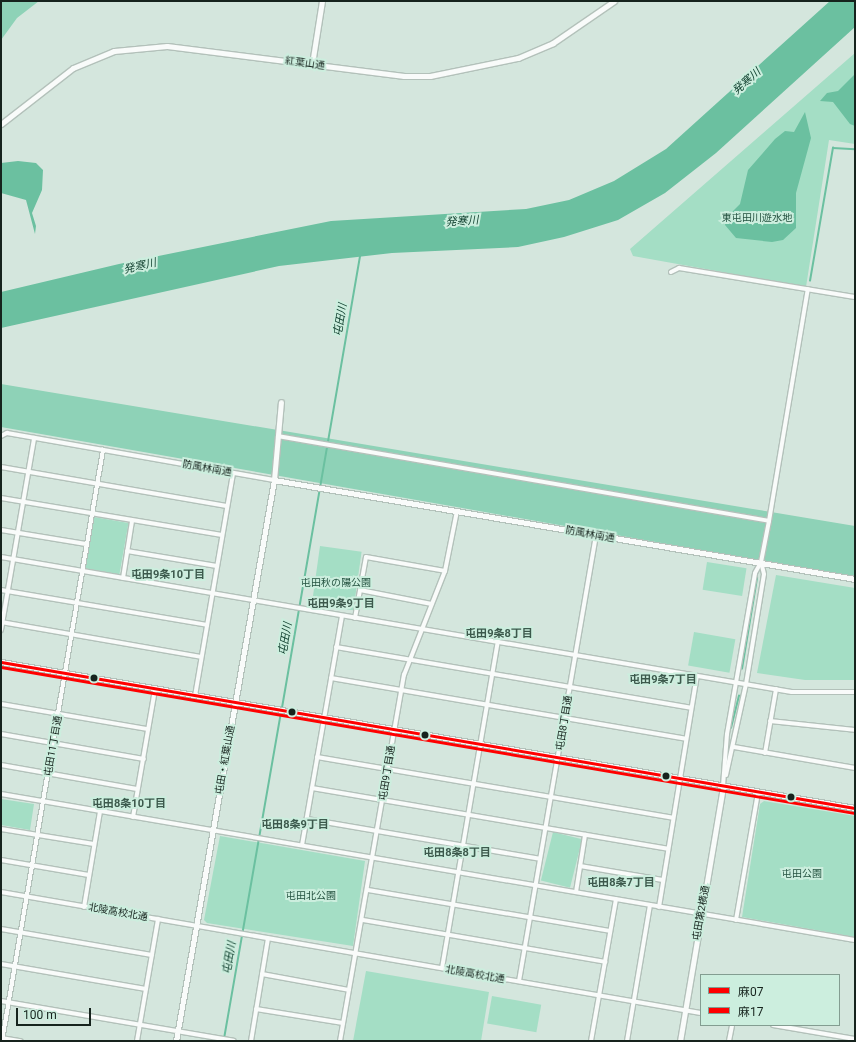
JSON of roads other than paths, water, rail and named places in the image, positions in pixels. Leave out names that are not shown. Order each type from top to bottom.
[{"type":"street","points":[[312,64],[322,1]]},
{"type":"street","name":"紅葉山通","points":[[1,124],[73,68],[114,51],[167,46],[404,76],[464,72],[518,58],[553,43],[614,1]]},
{"type":"street","points":[[671,272],[680,268],[855,297]]},
{"type":"street","points":[[724,786],[727,734],[755,573],[761,562],[769,521],[808,289]]},
{"type":"street","name":"屯田・紅葉山通","points":[[176,1041],[274,480],[282,402]]},
{"type":"street","name":"防風林南通","points":[[1,436],[7,433],[232,473],[855,579]]},
{"type":"street","points":[[278,436],[769,521]]},
{"type":"street","points":[[1,630],[34,438]]},
{"type":"street","name":"屯田11丁目通","points":[[2,1039],[103,450]]},
{"type":"street","points":[[1,467],[227,506]]},
{"type":"street","points":[[195,696],[232,473]]},
{"type":"street","points":[[1,498],[222,536]]},
{"type":"street","name":"屯田9丁目通","points":[[340,1041],[363,920],[394,729],[407,660],[419,628],[432,604],[445,571],[457,511]]},
{"type":"street","points":[[122,578],[132,520]]},
{"type":"street","points":[[1,530],[86,544]]},
{"type":"street","name":"屯田8丁目通","points":[[519,981],[596,535]]},
{"type":"street","points":[[127,551],[217,566]]},
{"type":"street","points":[[1,557],[776,689],[855,692]]},
{"type":"street","points":[[355,618],[366,557],[445,571]]},
{"type":"street","points":[[724,786],[734,747],[746,684],[764,574],[761,562]]},
{"type":"street","points":[[1,590],[207,625]]},
{"type":"street","points":[[360,590],[432,604]]},
{"type":"street","points":[[302,845],[342,616]]},
{"type":"street","points":[[2,622],[202,656]]},
{"type":"street","points":[[442,968],[498,642]]},
{"type":"street","points":[[336,647],[692,708]]},
{"type":"street","points":[[1,662],[855,808]]},
{"type":"street","points":[[659,906],[697,676]]},
{"type":"street","points":[[331,678],[686,739]]},
{"type":"street","points":[[133,817],[155,689]]},
{"type":"street","points":[[765,752],[776,689]]},
{"type":"street","points":[[1,704],[148,729]]},
{"type":"street","points":[[770,721],[855,730]]},
{"type":"street","points":[[1,734],[144,759]]},
{"type":"street","points":[[734,747],[855,768]]},
{"type":"street","points":[[317,758],[673,818]]},
{"type":"street","points":[[1,765],[137,789]]},
{"type":"street","name":"屯田第2横通","points":[[680,1041],[724,786]]},
{"type":"street","points":[[312,788],[668,849]]},
{"type":"street","points":[[736,920],[758,792]]},
{"type":"street","points":[[1,794],[855,940]]},
{"type":"street","points":[[84,907],[100,811]]},
{"type":"street","points":[[307,819],[540,859]]},
{"type":"street","points":[[1,829],[94,844]]},
{"type":"street","points":[[576,892],[585,835]]},
{"type":"street","points":[[1,860],[89,875]]},
{"type":"street","points":[[580,866],[663,880]]},
{"type":"street","points":[[368,890],[610,931]]},
{"type":"street","name":"北陵高校北通","points":[[1,892],[700,1013]]},
{"type":"street","points":[[591,1041],[616,899]]},
{"type":"street","points":[[627,1041],[650,905]]},
{"type":"street","points":[[137,1041],[158,919]]},
{"type":"street","points":[[363,920],[605,962]]},
{"type":"street","points":[[1,930],[152,955]]},
{"type":"street","points":[[251,1041],[268,938]]},
{"type":"street","points":[[1,964],[146,989]]},
{"type":"street","points":[[262,974],[349,990]]},
{"type":"street","points":[[1,1001],[234,1041]]},
{"type":"street","points":[[256,1008],[343,1023]]},
{"type":"street","points":[[729,1041],[732,1026]]},
{"type":"street","points":[[778,1026],[852,1040]]},
{"type":"street","points":[[2,1039],[21,1041]]},
{"type":"water","name":"発寒川","points":[[830,1],[855,1],[855,27],[716,153],[665,193],[618,220],[564,237],[518,247],[392,253],[279,266],[1,328],[1,292],[119,264],[331,221],[526,209],[569,200],[614,181],[666,149]]},
{"type":"water","points":[[855,74],[855,126],[850,124],[833,102],[820,101],[827,93],[838,91]]},
{"type":"water","points":[[805,112],[811,138],[796,193],[796,228],[783,240],[772,242],[736,238],[725,225],[726,218],[740,204],[748,170],[775,139],[785,131],[794,132]]},
{"type":"water","points":[[18,161],[36,163],[43,170],[42,190],[32,213],[36,226],[35,234],[26,200],[1,193],[1,163]]},
{"type":"waterway","points":[[810,281],[833,148],[855,149]]},
{"type":"waterway","name":"屯田川","points":[[282,708],[360,255]]},
{"type":"waterway","points":[[742,669],[757,578]]},
{"type":"waterway","points":[[731,728],[739,696]]},
{"type":"waterway","name":"屯田川","points":[[224,1039],[281,712]]},
{"type":"district","name":"屯田9条10丁目","points":[[168,575]]},
{"type":"district","name":"屯田9条9丁目","points":[[341,604]]},
{"type":"district","name":"屯田9条8丁目","points":[[499,634]]},
{"type":"district","name":"屯田9条7丁目","points":[[663,680]]},
{"type":"district","name":"屯田8条10丁目","points":[[129,804]]},
{"type":"district","name":"屯田8条9丁目","points":[[295,825]]},
{"type":"district","name":"屯田8条8丁目","points":[[457,853]]},
{"type":"district","name":"屯田8条7丁目","points":[[621,883]]},
{"type":"park label","name":"東屯田川遊水地","points":[[757,218]]},
{"type":"park label","name":"屯田秋の陽公園","points":[[336,583]]},
{"type":"park label","name":"屯田公園","points":[[802,874]]},
{"type":"park label","name":"屯田北公園","points":[[311,896]]}]
